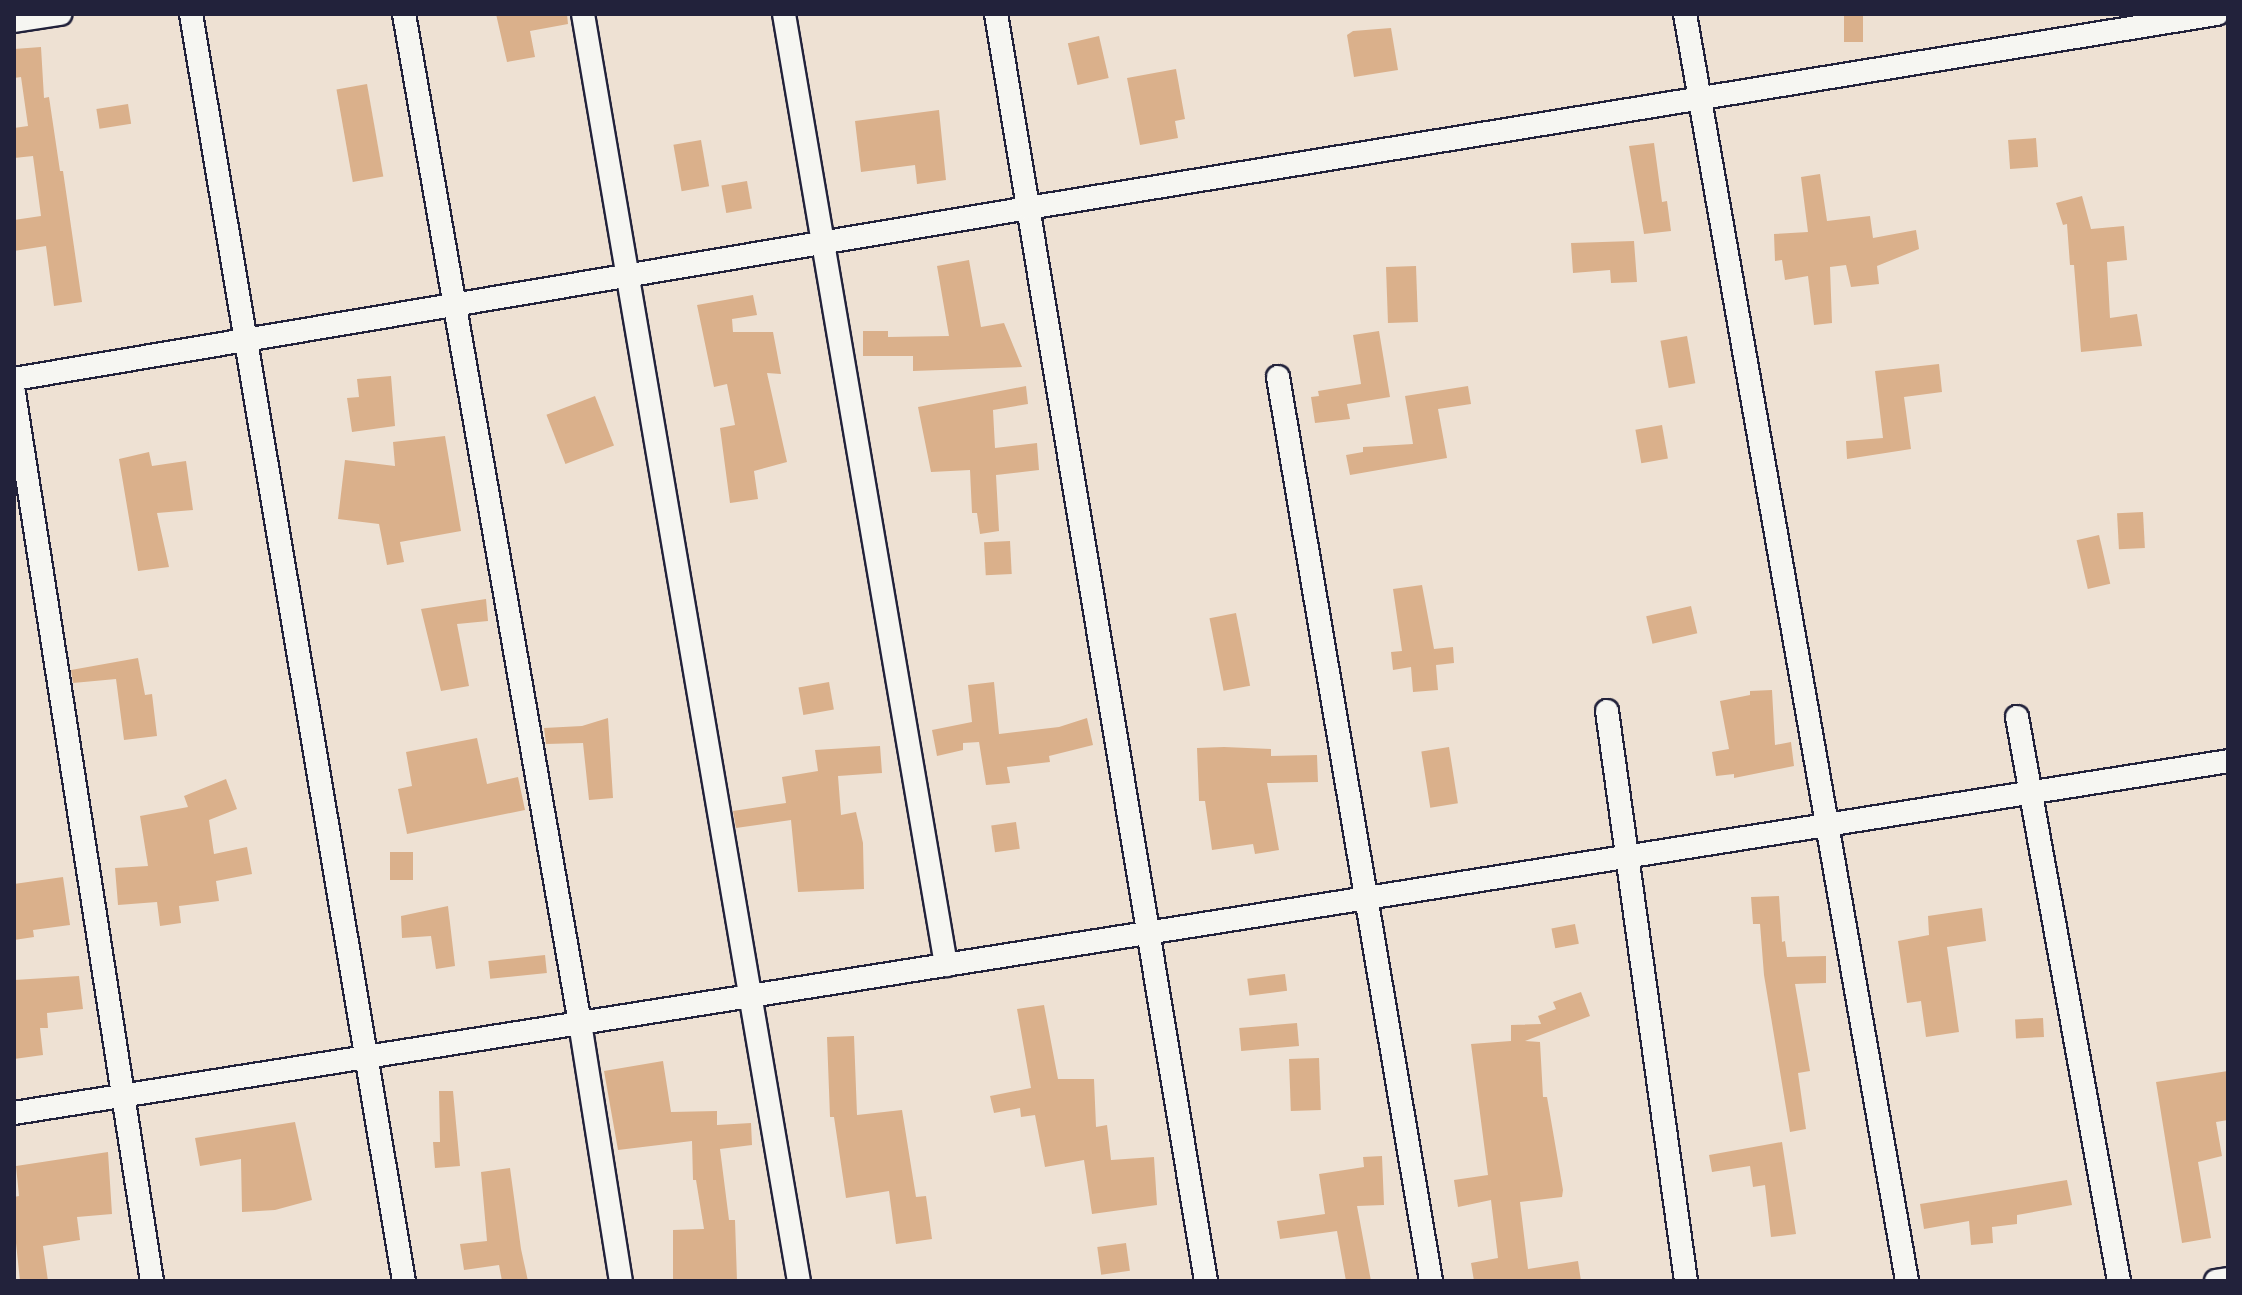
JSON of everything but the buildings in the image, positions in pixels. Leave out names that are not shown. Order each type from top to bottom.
[{"type":"street","points":[[14,21],[60,14]]},
{"type":"street","points":[[191,14],[404,1281]]},
{"type":"street","points":[[404,14],[580,1023],[621,1281]]},
{"type":"street","points":[[583,14],[799,1281]]},
{"type":"street","points":[[784,14],[946,965]]},
{"type":"street","points":[[996,14],[1206,1281]]},
{"type":"street","points":[[1685,14],[1907,1281]]},
{"type":"street","points":[[14,379],[1028,208],[2217,14]]},
{"type":"street","points":[[1278,377],[1431,1281]]},
{"type":"street","points":[[14,393],[152,1281]]},
{"type":"street","points":[[1607,711],[1686,1281]]},
{"type":"street","points":[[2017,717],[2119,1281]]},
{"type":"street","points":[[14,1113],[2228,761]]},
{"type":"street","points":[[2216,1281],[2228,1279]]}]
